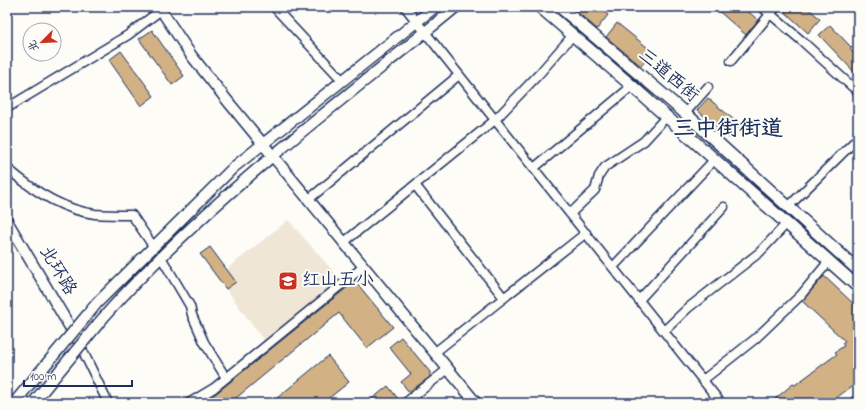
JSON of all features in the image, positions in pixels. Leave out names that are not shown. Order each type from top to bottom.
[{"type":"main road","points":[[540,7],[788,223],[858,287]]},
{"type":"main road","name":"三道西街","points":[[560,7],[685,112],[858,270]]},
{"type":"street","points":[[274,7],[343,81]]},
{"type":"street","points":[[405,7],[721,403]]},
{"type":"street","points":[[14,403],[97,303],[153,246],[234,168],[262,144],[435,7]]},
{"type":"street","points":[[33,403],[113,306],[184,234],[272,157],[456,7]]},
{"type":"street","points":[[762,7],[807,45],[858,92]]},
{"type":"street","points":[[731,61],[776,7]]},
{"type":"street","points":[[7,108],[128,35],[160,8],[191,55],[272,157],[476,403]]},
{"type":"street","points":[[343,243],[495,120],[539,74],[573,35]]},
{"type":"street","points":[[308,200],[459,75]]},
{"type":"street","points":[[534,168],[632,86]]},
{"type":"street","points":[[685,112],[708,87]]},
{"type":"street","points":[[570,214],[595,190],[599,176],[605,167],[644,141],[666,117]]},
{"type":"street","points":[[789,206],[858,138]]},
{"type":"street","points":[[613,267],[715,159]]},
{"type":"street","points":[[7,168],[41,192],[69,207],[94,214],[132,215],[153,246]]},
{"type":"street","points":[[415,185],[504,298]]},
{"type":"street","points":[[639,300],[724,207]]},
{"type":"street","name":"北环路","points":[[7,221],[77,339]]},
{"type":"street","points":[[664,331],[688,308],[760,252],[788,223]]},
{"type":"street","points":[[434,353],[586,233]]},
{"type":"street","points":[[161,257],[190,306],[204,342],[226,378]]},
{"type":"street","points":[[703,380],[755,339],[801,295],[829,260]]},
{"type":"street","points":[[189,403],[204,395],[226,378],[363,267]]},
{"type":"street","points":[[77,339],[108,403]]},
{"type":"street","points":[[405,403],[448,369]]},
{"type":"street","points":[[855,403],[858,400]]},
{"type":"shaded area","name":"红山五小","points":[[288,220],[341,280],[264,341],[226,289],[236,282],[227,269]]},
{"type":"building","points":[[576,7],[599,7],[608,15],[597,29],[574,9]]},
{"type":"building","points":[[714,7],[743,7],[758,20],[746,35]]},
{"type":"building","points":[[789,7],[807,7],[820,19],[808,33],[785,12]]},
{"type":"building","points":[[617,23],[653,52],[641,66],[606,37]]},
{"type":"building","points":[[830,25],[852,48],[850,49],[858,58],[858,76],[819,35]]},
{"type":"building","points":[[152,30],[184,76],[172,85],[139,39]]},
{"type":"building","points":[[121,51],[154,96],[141,106],[109,60]]},
{"type":"building","points":[[708,98],[740,125],[729,138],[697,110]]},
{"type":"building","points":[[210,247],[236,282],[226,289],[200,254]]},
{"type":"building","points":[[824,276],[858,308],[858,382],[829,403],[770,403],[793,384],[795,385],[837,354],[835,352],[844,346],[842,343],[845,341],[802,301]]},
{"type":"building","points":[[355,281],[393,327],[367,348],[339,313],[230,403],[204,403]]},
{"type":"building","points":[[401,337],[430,372],[430,377],[409,392],[401,382],[411,374],[389,347]]},
{"type":"building","points":[[328,356],[349,382],[323,403],[271,403]]},
{"type":"building","points":[[388,386],[399,400],[395,403],[367,403]]},
{"type":"place","name":"红山五小","points":[[288,281]]},
{"type":"district","name":"三中街街道","points":[[728,130]]}]
